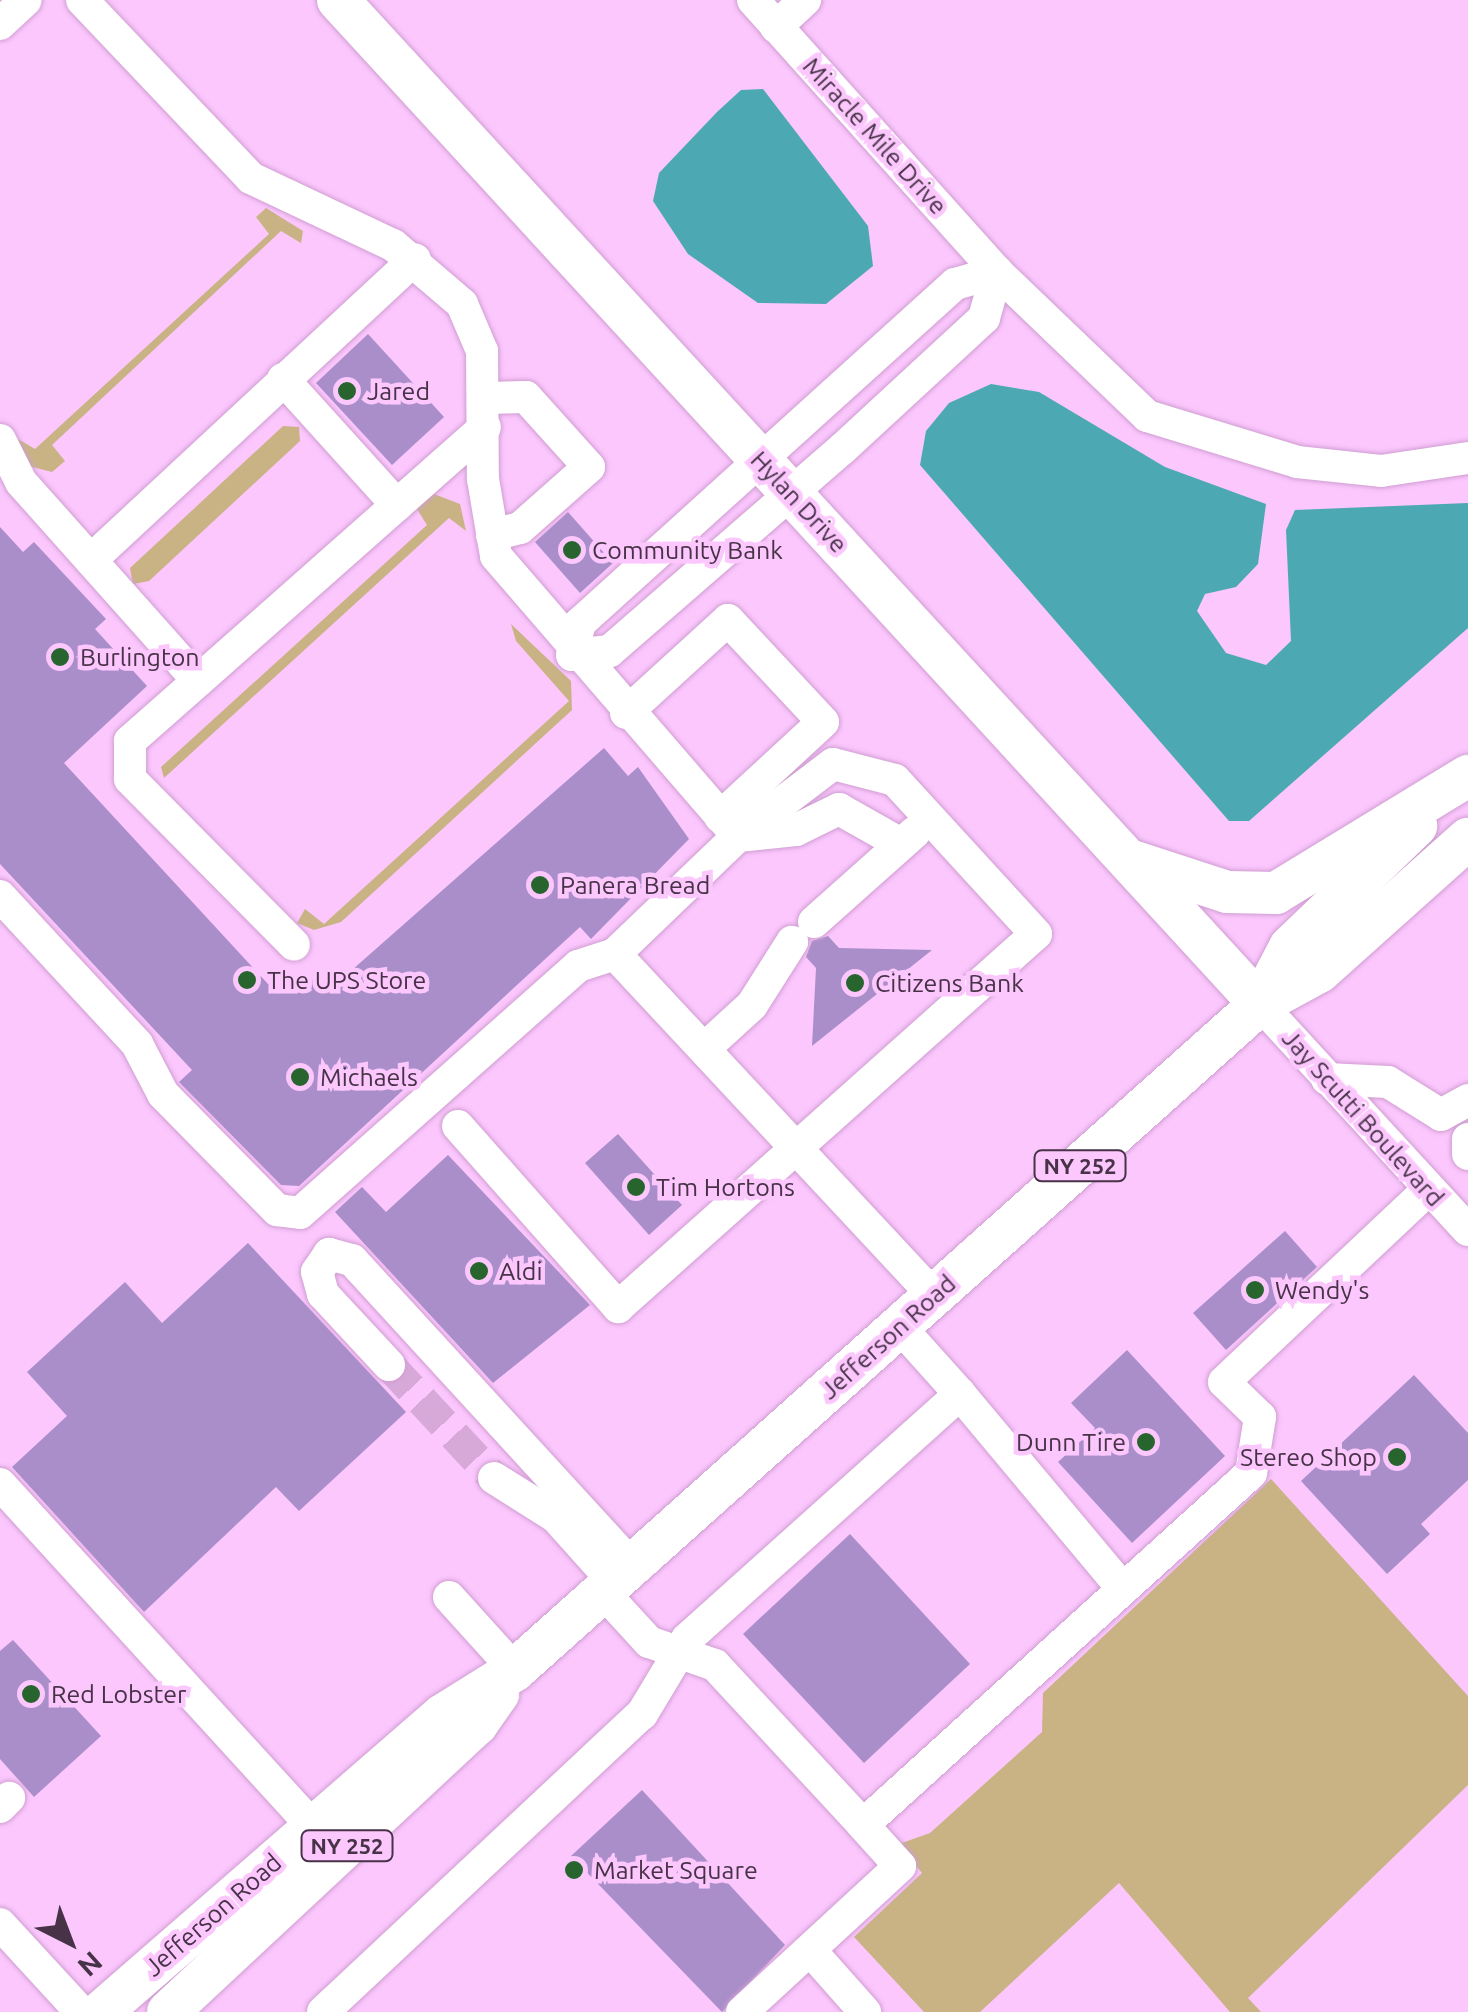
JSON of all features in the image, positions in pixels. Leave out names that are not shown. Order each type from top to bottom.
[{"type":"main road","name":"Hylan Drive","points":[[338,0],[1260,1004]]},
{"type":"main road","points":[[1128,860],[1226,892],[1276,893],[1468,778]]},
{"type":"main road","name":"Jefferson Road","points":[[1260,1004],[1290,947],[1468,778]]},
{"type":"main road","name":"Jefferson Road","points":[[101,2012],[443,1714],[515,1670],[1260,1004],[1319,972],[1468,839]]},
{"type":"main road","name":"Jefferson Road","points":[[168,2012],[477,1724],[515,1670]]},
{"type":"street","points":[[82,0],[250,178],[414,259],[462,304],[482,350],[496,556],[572,654],[729,827],[796,830],[839,809],[902,844]]},
{"type":"street","name":"Miracle Mile Drive","points":[[754,0],[997,272],[1147,416],[1297,462],[1380,471],[1468,458]]},
{"type":"street","points":[[776,27],[805,0]]},
{"type":"street","points":[[91,560],[414,259]]},
{"type":"street","points":[[572,654],[580,623],[760,459],[955,284],[997,272]]},
{"type":"street","points":[[572,654],[610,651],[791,494],[984,318],[997,272]]},
{"type":"street","points":[[283,379],[397,505]]},
{"type":"street","points":[[294,946],[130,778],[130,742],[397,505],[485,413],[526,397],[589,467],[520,528],[492,535]]},
{"type":"street","points":[[2,450],[91,560],[198,681]]},
{"type":"street","points":[[0,896],[137,1044],[163,1094],[277,1210],[300,1213],[578,966],[616,954],[823,722],[728,620],[626,713]]},
{"type":"street","points":[[458,1126],[618,1307],[1036,934],[895,780],[833,764],[729,827]]},
{"type":"street","points":[[704,1049],[752,1005],[803,932],[931,818]]},
{"type":"street","points":[[616,954],[934,1296]]},
{"type":"street","name":"Jay Scutti Boulevard","points":[[1260,1004],[1427,1191],[1468,1230]]},
{"type":"street","points":[[1327,1079],[1388,1082],[1441,1115],[1468,1100]]},
{"type":"street","points":[[1468,1138],[1468,1154]]},
{"type":"street","points":[[863,1826],[1250,1474],[1260,1417],[1224,1382],[1427,1191]]},
{"type":"street","points":[[389,1365],[322,1294],[317,1272],[328,1254],[352,1260],[616,1580],[650,1642],[716,1666],[900,1866],[742,2012]]},
{"type":"street","points":[[900,1326],[1124,1589]]},
{"type":"street","points":[[323,2012],[642,1714],[677,1653],[960,1394]]},
{"type":"street","points":[[494,1478],[556,1517],[616,1580]]},
{"type":"street","points":[[0,1484],[314,1827]]},
{"type":"street","points":[[449,1596],[515,1670]]},
{"type":"street","points":[[0,1924],[81,2012]]},
{"type":"street","points":[[810,1950],[865,2012]]},
{"type":"shaded area","points":[[763,89],[868,226],[873,266],[826,304],[758,303],[688,254],[653,201],[659,173],[717,112],[741,90]]},
{"type":"shaded area","points":[[266,208],[303,231],[301,243],[281,231],[52,445],[65,461],[52,472],[25,465],[18,439],[35,449],[269,234],[256,217]]},
{"type":"shaded area","points":[[991,384],[1039,392],[1165,467],[1266,504],[1258,564],[1236,587],[1205,594],[1197,611],[1226,653],[1266,665],[1291,641],[1286,530],[1295,510],[1468,503],[1468,628],[1249,821],[1229,821],[920,465],[926,431],[949,403]]},
{"type":"shaded area","points":[[283,426],[299,427],[300,441],[149,581],[133,584],[130,568]]},
{"type":"shaded area","points":[[434,494],[460,504],[466,531],[449,518],[164,778],[161,767],[427,525],[415,506]]},
{"type":"shaded area","points":[[511,624],[571,681],[572,710],[341,922],[314,930],[297,923],[305,909],[324,924],[569,701],[516,641]]},
{"type":"shaded area","points":[[1271,1479],[1468,1696],[1468,1785],[1248,1998],[1261,2012],[1230,2012],[1119,1883],[980,2012],[924,2012],[854,1937],[922,1873],[899,1844],[930,1833],[1042,1732],[1043,1693]]},
{"type":"building","points":[[368,334],[444,417],[392,465],[316,383]]},
{"type":"building","name":"Community Bank","points":[[568,512],[613,563],[580,593],[535,542]]},
{"type":"building","points":[[0,527],[23,552],[34,542],[106,619],[95,629],[147,686],[64,763],[268,984],[344,977],[604,748],[628,776],[638,767],[689,839],[591,939],[580,927],[299,1186],[281,1185],[179,1082],[192,1070],[0,864]]},
{"type":"building","name":"Citizens Bank","points":[[828,936],[839,948],[932,950],[812,1046],[816,968],[806,957],[812,941]]},
{"type":"building","name":"Tim Hortons","points":[[618,1134],[682,1205],[649,1235],[585,1163]]},
{"type":"building","name":"Aldi","points":[[448,1155],[590,1305],[493,1383],[335,1212],[362,1187],[386,1212]]},
{"type":"building","name":"Wendy's","points":[[1285,1231],[1317,1267],[1226,1350],[1193,1313]]},
{"type":"building","points":[[248,1243],[406,1412],[299,1511],[276,1487],[144,1612],[12,1467],[67,1416],[27,1372],[125,1282],[162,1323]]},
{"type":"building","name":"Dunn Tire","points":[[1127,1350],[1225,1456],[1132,1543],[1058,1462],[1095,1428],[1071,1403]]},
{"type":"building","name":"Stereo Shop","points":[[1414,1375],[1468,1433],[1468,1480],[1421,1524],[1430,1534],[1387,1574],[1301,1481]]},
{"type":"building","points":[[850,1534],[970,1664],[864,1763],[743,1634]]},
{"type":"building","name":"Red Lobster","points":[[13,1640],[101,1736],[34,1797],[0,1759],[0,1651]]},
{"type":"building","points":[[642,1790],[785,1945],[722,2012],[571,1856]]},
{"type":"tunnel","points":[[389,1365],[494,1478]]},
{"type":"place","name":"Jared","points":[[347,391]]},
{"type":"place","name":"Community Bank","points":[[572,550]]},
{"type":"place","name":"Burlington","points":[[60,657]]},
{"type":"place","name":"Panera Bread","points":[[540,885]]},
{"type":"place","name":"The UPS Store","points":[[247,980]]},
{"type":"place","name":"Citizens Bank","points":[[855,983]]},
{"type":"place","name":"Michaels","points":[[300,1077]]},
{"type":"place","name":"Tim Hortons","points":[[636,1187]]},
{"type":"place","name":"Aldi","points":[[479,1271]]},
{"type":"place","name":"Wendy's","points":[[1255,1290]]},
{"type":"place","name":"Dunn Tire","points":[[1146,1442]]},
{"type":"place","name":"Stereo Shop","points":[[1397,1457]]},
{"type":"place","name":"Red Lobster","points":[[31,1694]]},
{"type":"place","name":"Market Square","points":[[574,1870]]}]
